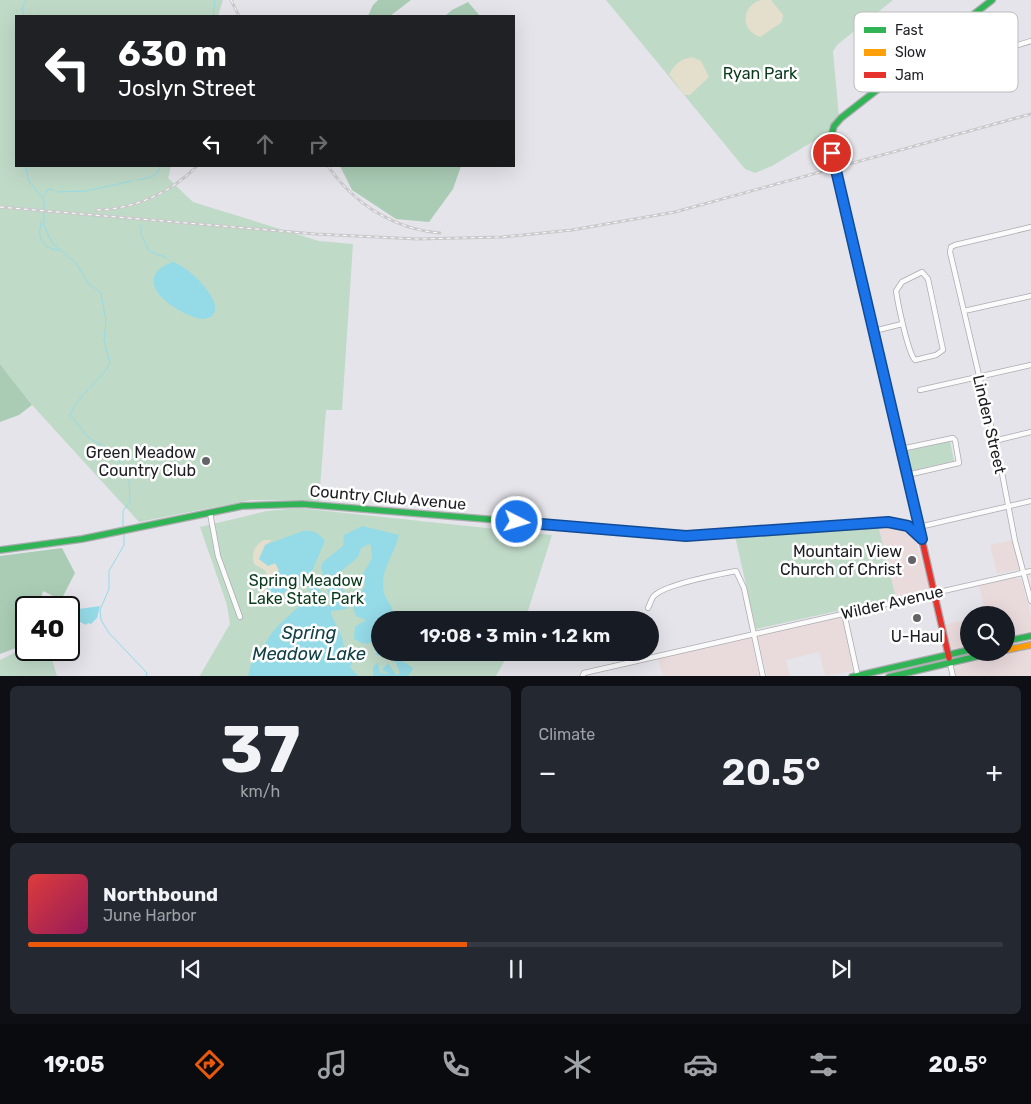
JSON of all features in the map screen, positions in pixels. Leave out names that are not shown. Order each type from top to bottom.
[{"type":"main road","points":[[977,12],[992,0]]},
{"type":"main road","points":[[874,92],[841,118],[834,126],[830,140],[950,663]]},
{"type":"main road","name":"Country Club Avenue","points":[[0,550],[82,539],[242,506],[302,504],[686,536],[888,522],[908,526],[922,539]]},
{"type":"main road","points":[[1015,639],[1031,636]]},
{"type":"main road","points":[[1015,648],[1031,645]]},
{"type":"main road","points":[[856,676],[960,652]]},
{"type":"main road","points":[[889,676],[960,661]]},
{"type":"street","points":[[1018,45],[1031,41]]},
{"type":"street","name":"Linden Street","points":[[1031,228],[951,247],[1008,506],[1031,600]]},
{"type":"street","points":[[922,272],[928,279],[943,350],[936,355],[915,360],[902,324],[896,291],[902,282],[922,272]]},
{"type":"street","points":[[964,311],[1031,296]]},
{"type":"street","points":[[874,331],[902,324]]},
{"type":"street","points":[[920,390],[1031,364]]},
{"type":"street","points":[[994,440],[1031,432]]},
{"type":"street","points":[[901,449],[954,438],[956,445],[959,463],[907,475]]},
{"type":"street","points":[[919,527],[1031,501]]},
{"type":"street","points":[[210,513],[218,556],[240,617]]},
{"type":"street","name":"Wilder Avenue","points":[[582,676],[1031,570]]},
{"type":"street","points":[[648,608],[654,596],[664,590],[736,571],[744,588],[763,676]]},
{"type":"street","points":[[844,613],[856,676]]},
{"type":"street","points":[[950,663],[953,676]]},
{"type":"shaded area","points":[[878,525],[898,528],[912,536],[916,542],[929,586],[927,592],[896,598]]},
{"type":"shaded area","points":[[1013,540],[1019,569],[997,574],[990,545]]},
{"type":"shaded area","points":[[1012,577],[1021,579],[1031,617],[1031,631],[1015,635],[1015,606],[984,606],[979,586]]},
{"type":"shaded area","points":[[839,616],[842,618],[853,671],[825,676],[819,652],[786,660],[790,676],[767,676],[757,635]]},
{"type":"shaded area","points":[[960,621],[960,648],[951,649],[943,625]]},
{"type":"shaded area","points":[[751,638],[759,676],[663,676],[659,659]]},
{"type":"shaded area","points":[[1031,649],[1031,676],[956,676],[954,668],[957,666],[979,661],[1015,661],[1015,653]]},
{"type":"green space","name":"Green Meadow Country Club","points":[[0,0],[223,0],[218,15],[15,15],[15,167],[171,167],[168,178],[193,202],[319,241],[353,244],[342,410],[326,410],[319,501],[251,500],[139,522],[32,405],[0,364]]},
{"type":"green space","points":[[378,0],[411,0],[391,15],[368,15],[373,5]]},
{"type":"green space","name":"Ryan Park","points":[[606,0],[893,0],[878,12],[854,12],[854,31],[837,45],[833,51],[839,117],[829,132],[772,166],[755,173],[745,169]]},
{"type":"green space","points":[[468,2],[479,15],[446,15]]},
{"type":"green space","points":[[340,167],[461,167],[453,189],[429,222],[396,219],[352,190]]},
{"type":"green space","points":[[0,364],[32,405],[19,415],[0,422]]},
{"type":"green space","points":[[950,441],[954,461],[912,471],[909,469],[905,453],[907,451]]},
{"type":"green space","name":"Spring Meadow Lake State Park","points":[[298,508],[552,535],[528,611],[371,611],[371,661],[504,661],[496,676],[200,676],[230,624],[227,605],[200,527],[267,511]]},
{"type":"green space","points":[[878,525],[896,598],[756,629],[735,536]]},
{"type":"green space","points":[[62,548],[75,573],[63,596],[53,596],[43,591],[42,596],[15,596],[15,648],[0,654],[0,556]]},
{"type":"green space","points":[[15,652],[15,661],[52,661],[57,676],[0,676],[0,660]]},
{"type":"sand","points":[[761,0],[771,0],[783,15],[782,22],[760,37],[753,34],[749,29],[746,24],[746,18],[750,7]]},
{"type":"sand","points":[[692,57],[701,61],[709,77],[690,95],[684,95],[669,74],[679,63]]},
{"type":"sand","points":[[264,540],[272,540],[268,543],[272,565],[275,563],[279,570],[266,584],[270,598],[266,599],[260,593],[259,587],[266,576],[266,571],[254,564],[253,556],[256,547]]},
{"type":"water","points":[[173,262],[187,270],[210,294],[215,310],[211,317],[202,319],[191,316],[179,310],[160,295],[154,286],[154,277],[160,269]]},
{"type":"water","name":"Spring Meadow Lake","points":[[362,526],[399,535],[385,572],[383,584],[383,590],[392,611],[371,611],[371,643],[364,644],[354,639],[355,627],[366,620],[356,616],[353,608],[365,585],[363,574],[372,558],[371,546],[369,544],[361,548],[358,557],[334,577],[337,585],[351,597],[351,603],[347,609],[331,611],[331,614],[342,637],[345,652],[352,663],[350,667],[358,676],[248,676],[251,664],[262,656],[268,638],[274,630],[311,594],[309,587],[299,585],[274,598],[268,596],[266,584],[279,570],[275,563],[268,566],[259,559],[265,545],[303,531],[316,533],[325,541],[312,571],[327,607],[331,603],[321,567],[323,562],[343,546],[344,535]]},
{"type":"water","points":[[100,606],[97,618],[91,624],[88,623],[86,625],[80,622],[80,609]]},
{"type":"water","points":[[393,661],[402,661],[411,666],[413,669],[408,676],[373,676],[373,667],[378,662],[380,673],[390,674],[382,670],[388,663],[396,675],[400,674],[396,662]]},
{"type":"waterway","points":[[24,15],[22,9],[26,0]]},
{"type":"waterway","points":[[213,15],[215,0]]},
{"type":"waterway","points":[[28,167],[26,169],[29,181],[44,200],[44,225],[52,243],[76,263],[88,283],[101,293],[106,321],[104,341],[110,363],[101,377],[78,401],[70,415],[89,438],[103,446],[118,459],[129,481],[130,501],[123,511],[123,526]]},
{"type":"waterway","points":[[137,180],[154,175],[160,167]]},
{"type":"waterway","points":[[57,192],[86,191],[132,181]]},
{"type":"waterway","points":[[43,197],[48,189],[53,190]]},
{"type":"waterway","points":[[42,220],[40,226],[42,241],[48,247],[59,250]]},
{"type":"waterway","points":[[141,226],[141,234],[149,251],[167,258]]},
{"type":"waterway","points":[[124,534],[124,545],[109,571],[109,589],[100,610],[101,620],[109,633],[147,673],[146,676]]},
{"type":"railway","points":[[231,0],[238,15]]},
{"type":"railway","points":[[0,207],[315,234],[417,239],[502,237],[572,230],[675,212],[1031,114]]},
{"type":"railway","points":[[97,210],[125,206],[151,198],[176,184],[196,167]]},
{"type":"railway","points":[[329,167],[350,192],[376,212],[407,226],[423,231],[440,233]]},
{"type":"traffic: fast","points":[[977,12],[992,0]]},
{"type":"traffic: fast","points":[[868,305],[830,140],[834,126],[841,118],[874,92]]},
{"type":"traffic: fast","points":[[0,550],[82,539],[242,506],[302,504],[632,531]]},
{"type":"traffic: fast","points":[[828,526],[888,522],[907,526],[922,539]]},
{"type":"traffic: fast","points":[[1015,639],[1031,636]]},
{"type":"traffic: fast","points":[[856,676],[960,652]]},
{"type":"traffic: fast","points":[[893,676],[960,660]]},
{"type":"traffic: slow","points":[[868,305],[910,487]]},
{"type":"traffic: slow","points":[[632,531],[686,536],[828,526]]},
{"type":"traffic: slow","points":[[1015,648],[1031,645]]},
{"type":"traffic: jam","points":[[910,487],[949,658]]},
{"type":"place","name":"Green Meadow Country Club","points":[[206,461]]},
{"type":"place","name":"Mountain View Church of Christ","points":[[912,560]]},
{"type":"place","name":"U-Haul","points":[[917,618]]},
{"type":"route","points":[[517,522],[686,536],[888,522],[908,526],[922,539],[832,153]]}]
